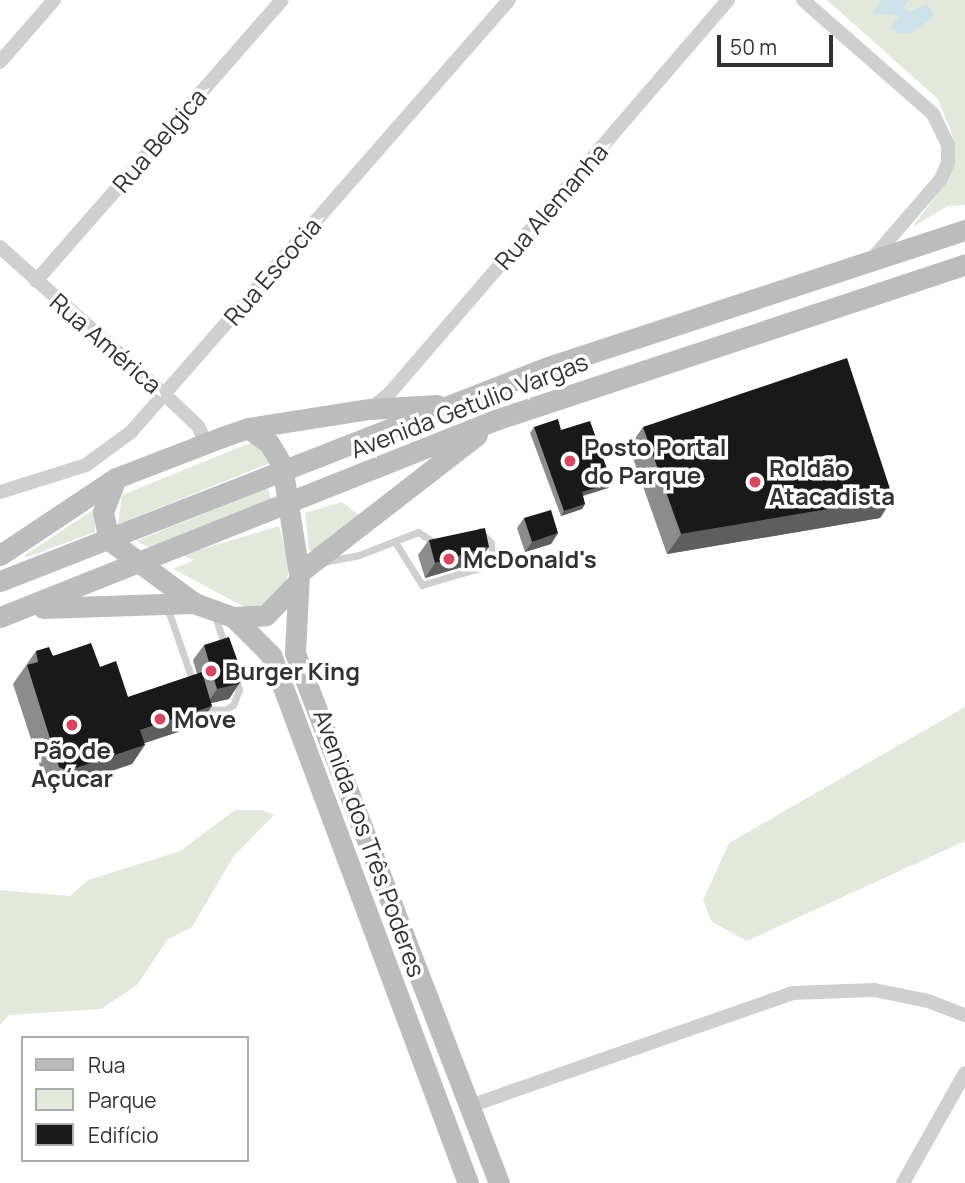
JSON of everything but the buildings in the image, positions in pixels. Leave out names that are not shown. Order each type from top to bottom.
[{"type":"main road","name":"Avenida Getúlio Vargas","points":[[0,581],[283,474],[548,367],[965,230]]},
{"type":"main road","name":"Avenida Getúlio Vargas","points":[[0,617],[27,609],[495,420],[965,265]]},
{"type":"main road","points":[[0,555],[116,478],[248,428],[370,409],[462,401]]},
{"type":"main road","points":[[233,617],[266,615],[303,574],[495,420]]},
{"type":"main road","name":"Avenida dos Três Poderes","points":[[248,428],[275,449],[283,474],[286,503],[303,574],[295,653],[499,1183]]},
{"type":"main road","points":[[109,540],[103,512],[116,478]]},
{"type":"main road","name":"Avenida dos Três Poderes","points":[[109,540],[203,607],[233,617],[271,655],[468,1183]]},
{"type":"main road","points":[[27,609],[203,607]]},
{"type":"street","points":[[0,62],[54,0]]},
{"type":"street","name":"Rua Belgica","points":[[36,281],[282,0]]},
{"type":"street","name":"Rua Escocia","points":[[3,488],[102,456],[131,432],[509,0]]},
{"type":"street","name":"Rua Alemanha","points":[[370,409],[389,394],[729,0]]},
{"type":"street","points":[[803,0],[933,114],[948,145],[948,163],[941,180],[872,260]]},
{"type":"street","name":"Rua América","points":[[0,247],[198,426],[206,443]]},
{"type":"street","points":[[470,1106],[792,993],[874,990],[928,1001],[965,1015]]},
{"type":"street","points":[[903,1183],[965,1073]]},
{"type":"lane","points":[[395,542],[422,584],[486,566],[492,555],[492,542],[480,531],[469,534]]},
{"type":"lane","points":[[303,574],[418,532],[435,544],[447,540]]},
{"type":"lane","points":[[167,606],[202,710],[225,710],[238,699],[232,667]]},
{"type":"lane","points":[[203,607],[228,656]]},
{"type":"green space","points":[[827,0],[965,0],[965,205],[948,206],[912,227],[949,179],[955,157],[952,134],[938,99]]},
{"type":"green space","points":[[250,443],[260,446],[273,462],[118,524],[122,495]]},
{"type":"green space","points":[[268,488],[271,499],[151,548],[136,541]]},
{"type":"green space","points":[[342,502],[360,516],[316,552],[309,550],[305,513]]},
{"type":"green space","points":[[96,508],[95,532],[25,558],[25,555]]},
{"type":"green space","points":[[279,526],[290,566],[284,589],[271,602],[248,609],[173,569],[194,560],[182,555]]},
{"type":"green space","points":[[965,707],[965,841],[747,941],[712,922],[703,900],[729,843]]},
{"type":"green space","points":[[235,810],[262,810],[274,815],[233,857],[192,927],[167,940],[137,985],[101,1009],[9,1015],[0,1025],[0,890],[70,896],[88,880],[180,851]]},
{"type":"shaded area","points":[[882,0],[909,0],[903,8],[910,11],[927,4],[935,15],[914,32],[899,34],[891,27],[899,16],[872,13]]},
{"type":"place","name":"Posto Portal do Parque","points":[[570,461]]},
{"type":"place","name":"Roldão Atacadista","points":[[755,482]]},
{"type":"place","name":"McDonald's","points":[[449,559]]},
{"type":"place","name":"Burger King","points":[[211,671]]},
{"type":"place","name":"Move","points":[[160,719]]},
{"type":"place","name":"Pão de Açúcar","points":[[72,725]]}]
